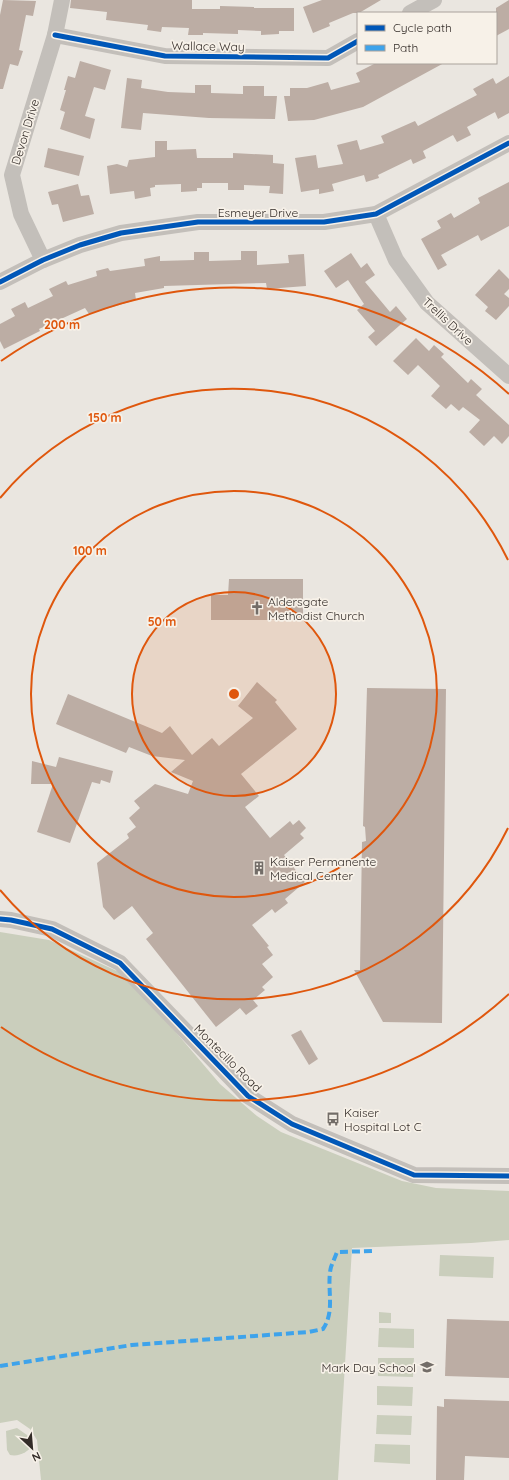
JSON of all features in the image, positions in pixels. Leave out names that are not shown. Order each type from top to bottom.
[{"type":"street","name":"Devon Drive","points":[[43,260],[21,214],[12,175],[55,35],[62,0]]},
{"type":"street","points":[[412,12],[434,0]]},
{"type":"street","name":"Wallace Way","points":[[55,35],[165,56],[328,58],[357,42]]},
{"type":"street","name":"Esmeyer Drive","points":[[0,282],[43,260],[80,245],[121,233],[198,222],[324,222],[376,214],[509,143]]},
{"type":"street","name":"Trellis Drive","points":[[376,214],[396,260],[427,303],[509,376]]},
{"type":"street","name":"Montecillo Road","points":[[0,919],[52,929],[120,963],[248,1096],[292,1124],[414,1175],[509,1176]]},
{"type":"green space","points":[[0,932],[49,940],[119,972],[151,1003],[220,1084],[257,1116],[281,1132],[402,1181],[436,1188],[509,1191],[509,1240],[352,1248],[338,1480],[41,1480],[37,1440],[30,1429],[17,1420],[0,1423]]},
{"type":"green space","points":[[440,1255],[494,1257],[493,1278],[439,1276]]},
{"type":"green space","points":[[379,1312],[391,1313],[391,1323],[379,1323]]},
{"type":"green space","points":[[379,1328],[414,1329],[414,1348],[378,1347]]},
{"type":"green space","points":[[378,1358],[414,1358],[413,1377],[378,1376]]},
{"type":"green space","points":[[377,1386],[413,1387],[412,1406],[377,1405]]},
{"type":"green space","points":[[377,1415],[412,1416],[411,1435],[376,1434]]},
{"type":"green space","points":[[17,1428],[27,1435],[33,1444],[23,1453],[10,1455],[7,1450],[6,1431]]},
{"type":"green space","points":[[375,1444],[410,1445],[410,1464],[374,1462]]},
{"type":"building","points":[[3,0],[36,1],[33,16],[26,15],[19,50],[23,51],[18,66],[10,64],[3,89],[0,89],[0,15]]},
{"type":"building","points":[[71,0],[192,0],[192,9],[220,9],[220,6],[294,8],[294,31],[279,31],[279,34],[261,35],[261,31],[238,30],[238,34],[203,33],[203,35],[188,35],[189,28],[162,27],[161,32],[147,30],[148,25],[106,20],[107,12],[70,8]]},
{"type":"building","points":[[322,0],[381,0],[361,12],[353,13],[329,23],[330,26],[313,33],[303,7]]},
{"type":"building","points":[[509,0],[509,29],[497,35],[497,12],[496,8]]},
{"type":"building","points":[[80,61],[111,70],[105,90],[94,87],[85,116],[95,119],[90,139],[60,129],[65,112],[60,110],[66,90],[64,90],[68,76],[75,78]]},
{"type":"building","points":[[374,64],[442,64],[363,107],[314,120],[288,121],[284,96],[290,96],[290,88],[307,88],[328,82],[331,90],[360,82],[356,73]]},
{"type":"building","points":[[509,76],[509,113],[498,119],[495,112],[467,127],[471,135],[457,142],[453,135],[423,151],[426,158],[413,164],[411,159],[378,175],[379,178],[366,182],[364,175],[332,184],[334,191],[319,194],[319,189],[301,192],[295,158],[316,155],[318,168],[343,164],[337,145],[357,140],[360,150],[384,143],[381,136],[415,121],[418,126],[477,95],[473,89],[493,78],[496,84]]},
{"type":"building","points":[[127,78],[142,80],[141,88],[168,92],[195,93],[195,85],[211,85],[211,93],[243,94],[243,86],[264,86],[264,96],[277,96],[275,119],[209,118],[143,113],[141,130],[121,128]]},
{"type":"building","points":[[155,141],[167,141],[167,150],[196,149],[197,158],[233,158],[233,153],[273,155],[273,163],[284,164],[283,194],[269,193],[270,186],[244,185],[244,190],[228,190],[228,183],[202,183],[202,188],[197,188],[197,191],[181,192],[181,184],[155,185],[155,187],[150,188],[151,196],[135,199],[134,191],[110,194],[107,166],[117,164],[127,167],[129,160],[155,157]]},
{"type":"building","points":[[48,148],[84,156],[79,176],[44,167]]},
{"type":"building","points":[[509,182],[509,226],[481,241],[478,235],[441,255],[447,265],[438,270],[421,239],[441,228],[437,221],[451,213],[454,218],[480,203],[478,198]]},
{"type":"building","points":[[78,184],[81,196],[89,195],[94,214],[63,222],[58,204],[52,205],[48,192]]},
{"type":"building","points":[[241,251],[257,251],[257,265],[289,263],[288,255],[304,254],[306,286],[267,289],[266,283],[164,286],[164,288],[135,293],[136,300],[89,314],[85,308],[39,329],[40,331],[4,349],[0,341],[0,324],[15,316],[11,309],[25,302],[28,308],[53,296],[49,289],[66,281],[68,285],[97,276],[96,271],[108,268],[110,271],[145,266],[144,259],[160,256],[160,261],[194,260],[194,252],[209,252],[209,261],[241,260]]},
{"type":"building","points":[[351,253],[361,268],[367,263],[375,275],[365,282],[390,312],[396,306],[407,319],[376,346],[368,337],[375,331],[357,310],[364,304],[348,280],[336,288],[324,271]]},
{"type":"building","points":[[499,269],[509,279],[509,289],[504,294],[509,298],[509,306],[496,320],[485,311],[488,307],[475,295]]},
{"type":"building","points":[[416,338],[429,351],[434,345],[444,354],[441,357],[468,383],[471,379],[482,389],[476,395],[509,425],[509,436],[502,444],[494,436],[484,446],[469,432],[480,420],[463,407],[459,411],[451,404],[446,409],[431,396],[440,386],[418,365],[408,375],[393,361]]},
{"type":"building","name":"Aldersgate Methodist Church","points":[[229,579],[303,579],[303,620],[211,620],[211,595],[228,595]]},
{"type":"building","points":[[257,682],[277,700],[275,702],[297,729],[241,774],[259,796],[245,807],[270,838],[290,821],[293,825],[299,820],[306,828],[300,834],[304,838],[284,855],[305,882],[285,899],[288,903],[275,913],[272,909],[252,925],[269,946],[267,947],[273,955],[262,964],[273,977],[262,987],[265,990],[253,1000],[258,1006],[246,1015],[240,1008],[216,1027],[146,939],[153,933],[132,906],[114,920],[103,907],[97,863],[129,838],[127,834],[136,827],[129,818],[140,808],[134,801],[155,784],[188,794],[193,781],[171,772],[185,760],[152,756],[129,747],[126,753],[56,724],[68,694],[162,733],[170,726],[192,755],[212,738],[219,746],[253,718],[238,706]]},
{"type":"building","points":[[367,688],[446,689],[442,1023],[383,1022],[354,970],[360,970],[362,842],[366,841],[365,827],[363,826]]},
{"type":"building","points":[[59,757],[113,771],[110,783],[101,780],[100,784],[92,782],[70,843],[37,832],[53,784],[31,784],[32,761],[56,767]]},
{"type":"building","points":[[301,1030],[318,1059],[309,1065],[291,1035]]},
{"type":"building","points":[[447,1319],[509,1321],[509,1378],[445,1376]]},
{"type":"building","points":[[444,1399],[509,1401],[509,1458],[465,1456],[464,1480],[436,1480],[437,1406],[444,1407]]},
{"type":"marked path","points":[[0,1366],[132,1345],[309,1332],[323,1329],[329,1314],[329,1283],[331,1267],[337,1252],[374,1251]]},
{"type":"cycle path","points":[[55,35],[165,56],[328,58],[357,42]]},
{"type":"cycle path","points":[[0,282],[43,260],[80,245],[121,233],[198,222],[324,222],[376,214],[509,143]]},
{"type":"cycle path","points":[[0,919],[52,929],[120,963],[248,1096],[292,1124],[414,1175],[509,1176]]},
{"type":"place","name":"Aldersgate Methodist Church","points":[[257,608]]},
{"type":"place","name":"Kaiser Permanente Medical Center","points":[[259,868]]},
{"type":"place","name":"Kaiser Hospital Lot C","points":[[333,1119]]},
{"type":"place","name":"Mark Day School","points":[[427,1367]]}]
